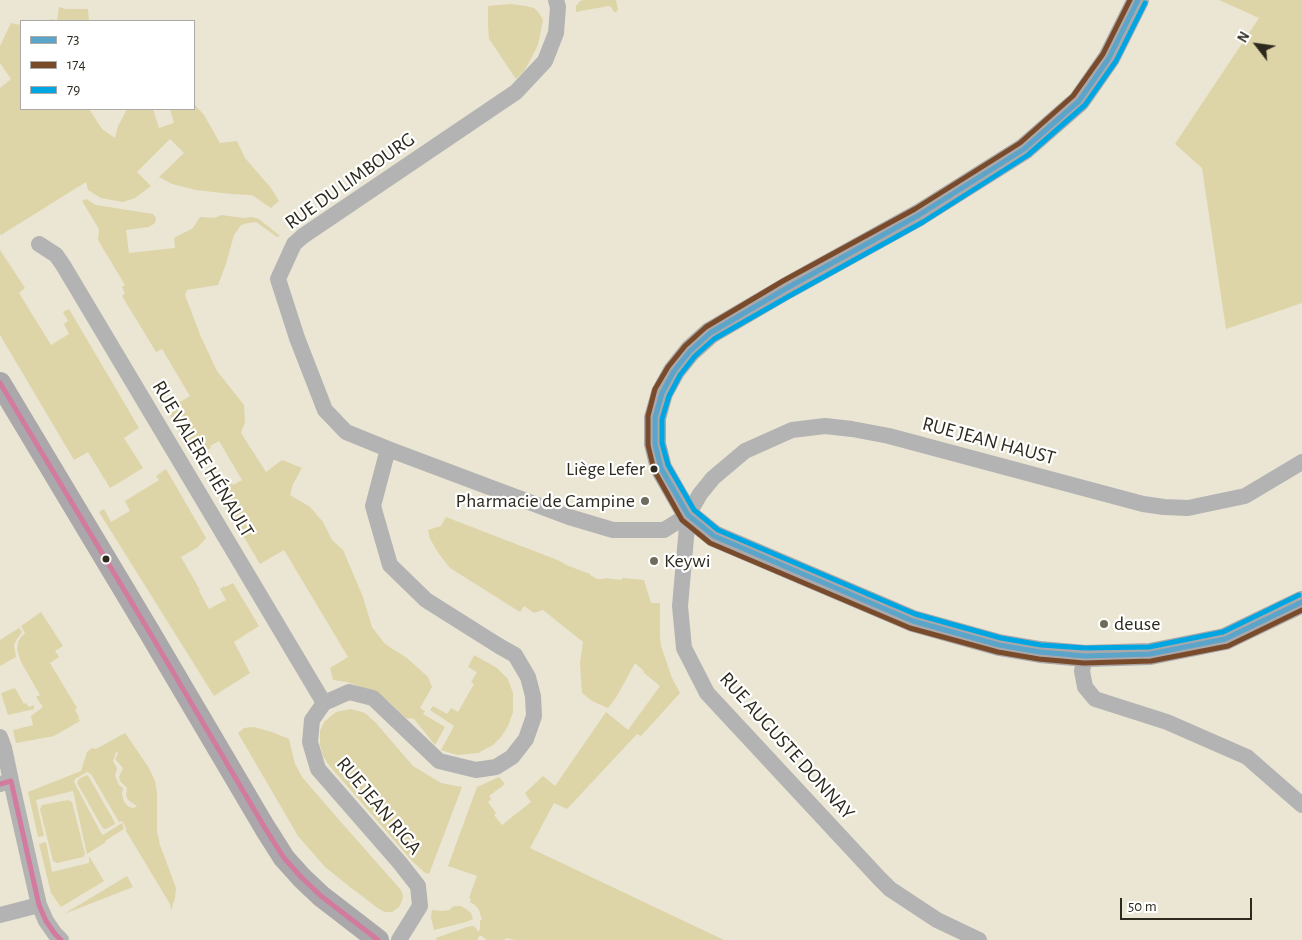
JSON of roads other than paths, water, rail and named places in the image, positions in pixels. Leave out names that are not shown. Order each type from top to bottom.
[{"type":"street","name":"RUE DU LIMBOURG","points":[[556,0],[558,7],[556,33],[545,61],[516,92],[303,236],[294,244],[278,279],[297,338],[325,410],[346,432],[568,517],[613,530],[664,530],[688,516]]},
{"type":"street","points":[[1138,0],[1109,58],[1079,101],[1024,149],[919,215],[710,333],[690,351],[674,371],[662,393],[655,418],[655,444],[661,468],[688,516],[714,536],[913,621],[999,645],[1040,652],[1085,656],[1150,654],[1225,639],[1302,602]]},
{"type":"street","name":"RUE VALÈRE HÉNAULT","points":[[39,244],[56,255],[63,265],[324,703]]},
{"type":"street","points":[[0,383],[264,828],[284,858],[321,896],[378,940]]},
{"type":"street","name":"RUE JEAN HAUST","points":[[688,516],[700,494],[713,478],[745,451],[792,430],[825,426],[889,436],[1143,504],[1164,507],[1188,508],[1245,496],[1302,462]]},
{"type":"street","points":[[324,703],[349,692],[373,698],[439,760],[476,770],[496,767],[512,757],[526,739],[534,716],[533,696],[528,677],[515,655],[426,600],[390,565],[373,506],[388,449]]},
{"type":"street","name":"RUE AUGUSTE DONNAY","points":[[688,516],[680,606],[684,648],[707,693],[890,889],[936,920],[978,940]]},
{"type":"street","points":[[1085,656],[1082,671],[1085,687],[1095,699],[1167,722],[1247,757],[1302,804]]},
{"type":"street","name":"RUE JEAN RIGA","points":[[324,703],[312,720],[310,742],[318,769],[400,862],[418,886],[420,906],[399,940]]},
{"type":"street","points":[[0,737],[4,748],[6,782],[39,905],[46,921],[61,940]]},
{"type":"street","points":[[0,915],[39,905]]},
{"type":"place","name":"Liège Lefer","points":[[654,469]]},
{"type":"place","name":"Pharmacie de Campine","points":[[645,501]]},
{"type":"place","name":"Keywi","points":[[654,561]]},
{"type":"place","name":"deuse","points":[[1104,624]]}]
